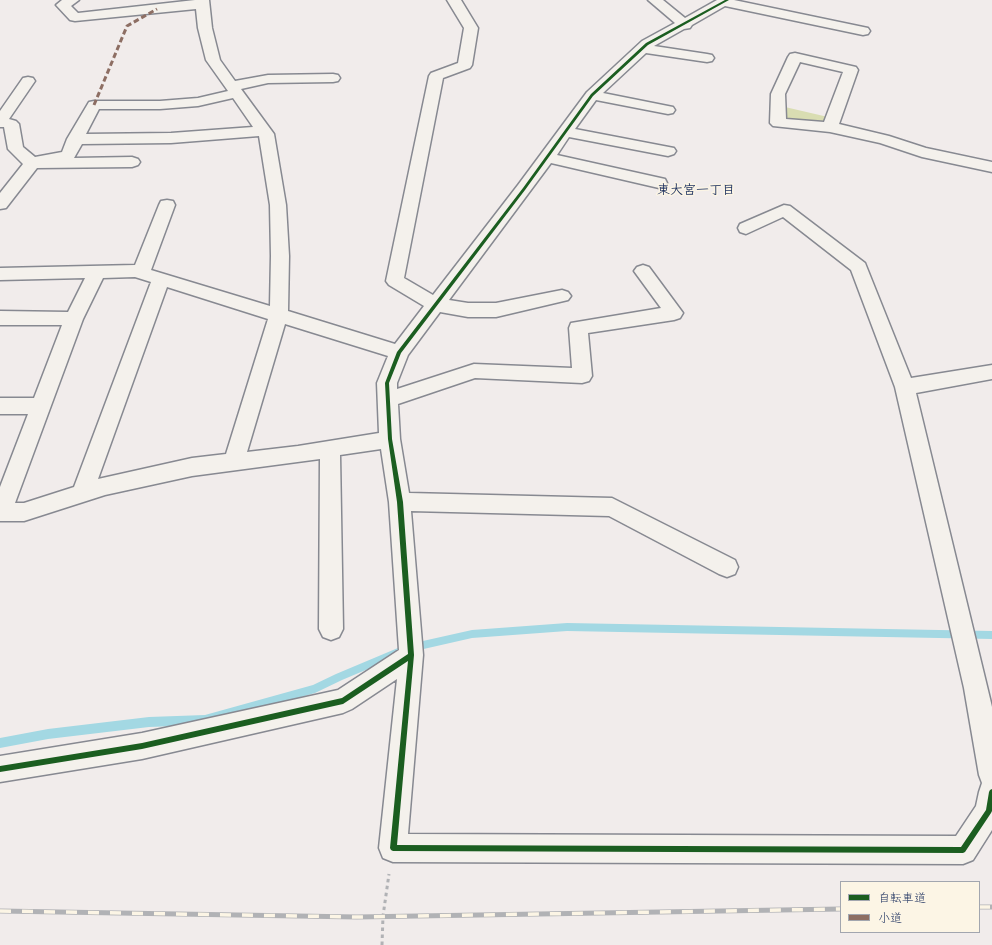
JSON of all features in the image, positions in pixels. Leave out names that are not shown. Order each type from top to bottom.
[{"type":"street","points":[[72,0],[63,4],[75,17],[202,2],[205,28],[213,60],[266,134],[278,205],[280,256],[279,314],[234,462]]},
{"type":"street","points":[[454,0],[471,28],[465,66],[436,76],[394,281],[434,304],[468,310],[496,310],[562,296]]},
{"type":"street","points":[[655,0],[685,25]]},
{"type":"street","points":[[863,31],[725,1],[685,25],[647,44],[592,95],[399,352],[387,383],[390,439],[400,502],[411,656],[393,848],[963,850],[988,811],[992,792]]},
{"type":"street","points":[[643,48],[707,58]]},
{"type":"street","points":[[830,127],[850,70],[795,57],[778,94],[778,123],[830,127],[884,139],[922,152],[992,167]]},
{"type":"street","points":[[1,202],[32,163],[68,155],[94,105],[198,102],[268,79],[333,78]]},
{"type":"street","points":[[28,81],[0,122],[11,124],[16,149],[32,163],[132,162]]},
{"type":"street","points":[[592,95],[668,110]]},
{"type":"street","points":[[75,139],[171,138],[264,131]]},
{"type":"street","points":[[565,132],[668,151]]},
{"type":"street","points":[[546,157],[659,183]]},
{"type":"street","points":[[141,272],[167,205]]},
{"type":"street","points":[[746,228],[784,210],[859,266],[905,387],[976,688],[992,775]]},
{"type":"street","points":[[0,274],[135,270],[399,352]]},
{"type":"street","points":[[97,271],[74,319],[1,512],[24,512],[105,486],[192,467],[330,449],[390,439]]},
{"type":"street","points":[[388,400],[474,371],[582,376],[578,328],[674,313],[643,271]]},
{"type":"street","points":[[82,494],[161,278]]},
{"type":"street","points":[[0,318],[74,319]]},
{"type":"street","points":[[905,387],[992,372]]},
{"type":"street","points":[[0,406],[41,406]]},
{"type":"street","points":[[330,449],[331,629]]},
{"type":"street","points":[[400,502],[612,507],[727,567]]},
{"type":"street","points":[[0,769],[142,746],[343,701],[411,656]]},
{"type":"path","points":[[382,945],[383,916],[393,848]]},
{"type":"green space","points":[[785,107],[828,117],[826,121],[820,124],[785,121]]},
{"type":"waterway","points":[[0,743],[48,734],[149,722],[205,720],[315,689],[339,677],[405,649],[472,634],[567,627],[992,635]]},
{"type":"railway","points":[[980,907],[992,907]]},
{"type":"railway","points":[[0,911],[357,917],[840,909]]},
{"type":"marked path","points":[[94,105],[127,26],[157,9]]},
{"type":"cycle path","points":[[0,769],[142,746],[343,701],[411,655],[400,502],[390,439],[387,383],[399,352],[524,189],[592,95],[647,44],[727,0]]},
{"type":"cycle path","points":[[411,655],[393,848],[963,850],[989,811],[992,792]]},
{"type":"district","name":"東大宮一丁目","points":[[696,192]]}]
